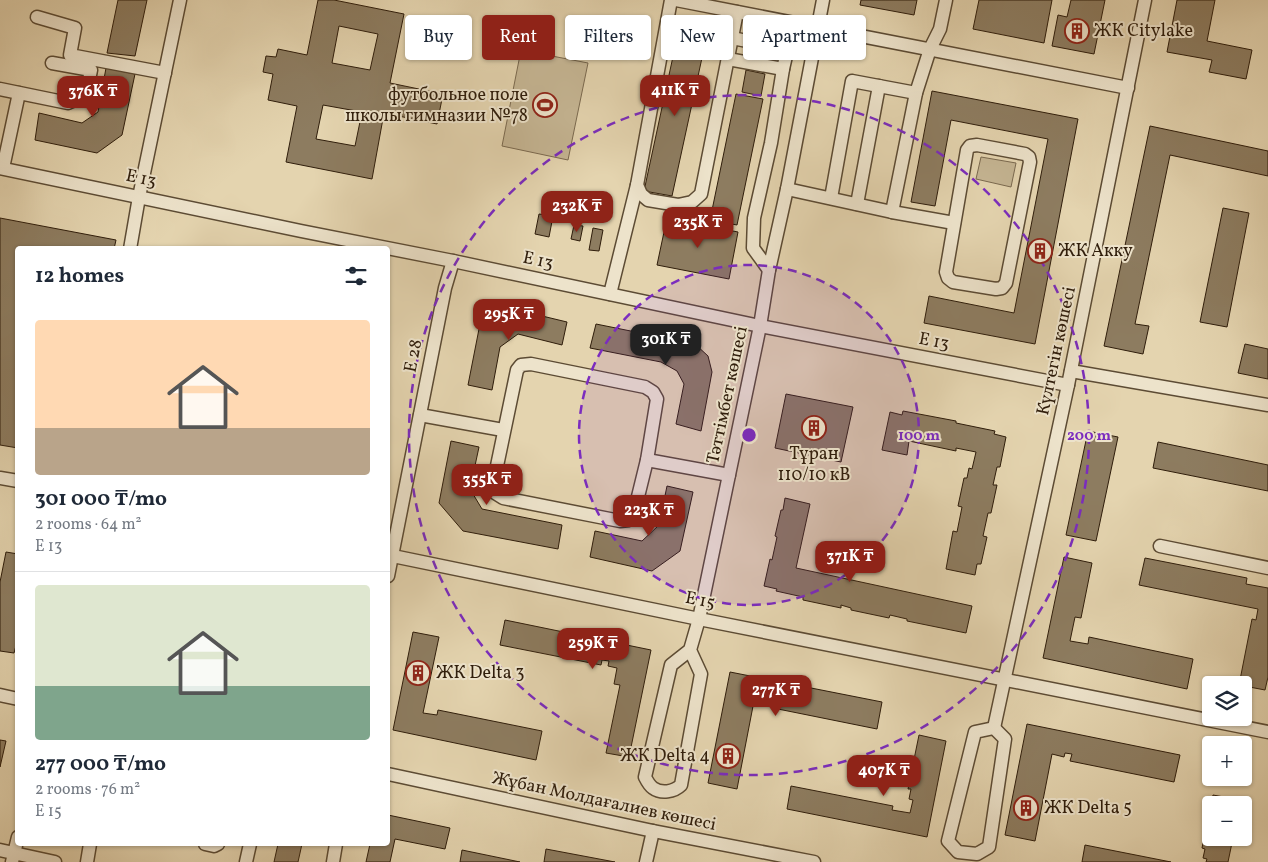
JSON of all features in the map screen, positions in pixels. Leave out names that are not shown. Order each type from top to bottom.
[{"type":"street","points":[[131,246],[180,0]]},
{"type":"street","points":[[610,294],[638,185],[671,0]]},
{"type":"street","points":[[676,0],[752,15]]},
{"type":"street","name":"Тәттімбет көшесі","points":[[821,15],[824,0]]},
{"type":"street","points":[[892,212],[916,93],[930,49],[940,29],[946,0]]},
{"type":"street","name":"Күлтегін көшесі","points":[[994,728],[1071,371],[1145,0]]},
{"type":"street","points":[[733,33],[737,12]]},
{"type":"street","points":[[37,17],[75,28],[70,55],[165,73]]},
{"type":"street","points":[[866,37],[1128,88]]},
{"type":"street","points":[[733,38],[783,48],[786,56],[771,143],[754,218],[753,248],[769,270]]},
{"type":"street","points":[[638,185],[641,194],[648,200],[678,205],[692,202],[701,194],[728,60]]},
{"type":"street","points":[[733,60],[783,69]]},
{"type":"street","name":"Тәттімбет көшесі","points":[[690,650],[699,619],[760,326],[769,270],[787,190],[812,60]]},
{"type":"street","points":[[0,89],[68,103],[86,95],[91,70],[52,63]]},
{"type":"street","points":[[831,198],[852,81],[916,93]]},
{"type":"street","points":[[857,204],[879,86]]},
{"type":"street","points":[[2,168],[19,93]]},
{"type":"street","points":[[977,145],[1024,154],[1029,157],[1030,162],[1006,283],[1002,288],[996,289],[953,282],[948,278],[946,272],[954,223],[967,150],[970,146],[977,145]]},
{"type":"street","name":"E 13","points":[[2,168],[380,246]]},
{"type":"street","points":[[787,190],[954,223]]},
{"type":"street","name":"E 13","points":[[390,248],[760,326],[1068,385]]},
{"type":"street","name":"E 28","points":[[390,551],[445,288],[453,260]]},
{"type":"street","points":[[531,364],[645,387],[653,392],[657,399],[647,460],[634,513],[629,520],[620,522],[503,498],[494,493],[493,484],[504,430],[517,370],[521,365],[531,364]]},
{"type":"street","points":[[1071,371],[1268,405]]},
{"type":"street","points":[[420,415],[504,430]]},
{"type":"street","points":[[647,460],[729,476]]},
{"type":"street","points":[[0,478],[15,480]]},
{"type":"street","points":[[1160,546],[1268,568]]},
{"type":"street","name":"E 15","points":[[390,556],[1268,732]]},
{"type":"street","points":[[690,650],[702,674],[681,785],[676,790],[661,792],[652,788],[645,777],[671,665],[690,650]]},
{"type":"street","points":[[0,695],[15,698]]},
{"type":"street","points":[[994,728],[1005,739],[989,847],[977,854],[958,852],[948,841],[975,732],[994,728]]},
{"type":"street","name":"Жұбан Молдағалиев көшесі","points":[[390,774],[653,831],[814,862]]},
{"type":"street","points":[[646,862],[653,831]]},
{"type":"street","points":[[87,862],[90,846]]},
{"type":"street","points":[[246,862],[250,846]]},
{"type":"street","points":[[333,862],[336,846]]},
{"type":"street","points":[[0,850],[13,858],[55,862]]},
{"type":"shaded area","name":"футбольное поле школы гимназии №78","points":[[555,57],[588,63],[568,160],[502,146],[519,60],[555,60]]},
{"type":"shaded area","points":[[981,157],[1016,163],[1011,187],[976,179]]},
{"type":"building","points":[[118,0],[147,0],[135,56],[107,53]]},
{"type":"building","points":[[318,0],[334,0],[404,14],[390,83],[443,94],[437,124],[384,113],[372,179],[286,162],[297,106],[268,100],[273,74],[263,72],[266,56],[276,57],[278,49],[307,55]],"holes":[[[339,26],[378,34],[370,70],[332,63]],[[323,105],[362,112],[355,146],[316,139]]]},
{"type":"building","points":[[861,0],[917,0],[914,15],[860,5]]},
{"type":"building","points":[[979,0],[1052,0],[1044,43],[973,29]]},
{"type":"building","name":"ЖК Citylake","points":[[1071,0],[1105,0],[1094,54],[1052,46],[1058,15],[1067,17]]},
{"type":"building","points":[[1177,0],[1215,0],[1207,41],[1252,50],[1246,79],[1209,72],[1212,60],[1167,52]]},
{"type":"building","points":[[672,60],[702,60],[672,196],[644,191]]},
{"type":"building","points":[[106,68],[135,74],[122,135],[97,153],[35,140],[39,113],[82,123],[98,112]]},
{"type":"building","points":[[746,70],[765,74],[761,96],[742,92]]},
{"type":"building","name":"ЖК Акку","points":[[932,91],[1078,119],[1035,344],[924,323],[929,296],[1014,313],[1048,139],[951,120],[935,206],[911,202]]},
{"type":"building","points":[[736,94],[763,99],[737,225],[710,220]]},
{"type":"building","points":[[1150,126],[1268,151],[1268,176],[1170,155],[1135,324],[1149,326],[1143,354],[1104,346]]},
{"type":"building","points":[[1223,208],[1249,213],[1227,327],[1200,322]]},
{"type":"building","points":[[539,214],[553,216],[549,237],[535,234]]},
{"type":"building","points":[[0,218],[116,240],[115,246],[15,246],[15,448],[0,445]]},
{"type":"building","points":[[667,218],[738,232],[729,279],[657,265]]},
{"type":"building","points":[[574,225],[583,226],[580,241],[571,239]]},
{"type":"building","points":[[593,228],[603,230],[599,251],[589,250]]},
{"type":"building","points":[[509,308],[567,322],[562,345],[518,334],[500,347],[492,390],[468,385],[479,329]]},
{"type":"building","points":[[596,324],[695,344],[708,356],[712,372],[701,431],[676,424],[684,384],[677,371],[661,362],[590,348]]},
{"type":"building","points":[[1245,344],[1268,349],[1268,379],[1238,373]]},
{"type":"building","name":"Тұран 110/10 кВ","points":[[786,394],[853,407],[841,462],[775,448]]},
{"type":"building","points":[[903,411],[956,421],[956,423],[995,431],[994,434],[1006,437],[1000,467],[997,467],[993,485],[997,485],[991,513],[988,513],[983,536],[987,537],[981,564],[977,564],[975,575],[946,569],[953,531],[957,532],[962,507],[958,506],[964,478],[967,478],[969,468],[972,469],[976,452],[956,448],[956,451],[909,441],[907,455],[882,450],[890,412],[902,415]]},
{"type":"building","points":[[1088,431],[1118,437],[1096,541],[1066,535]]},
{"type":"building","points":[[451,441],[479,447],[470,489],[482,509],[562,525],[558,549],[463,531],[439,503]]},
{"type":"building","points":[[1158,442],[1268,465],[1268,491],[1153,468]]},
{"type":"building","points":[[667,486],[693,492],[680,551],[652,571],[590,557],[595,531],[642,541],[659,525]]},
{"type":"building","points":[[785,498],[810,504],[796,568],[972,606],[966,633],[907,621],[907,619],[890,615],[889,618],[851,610],[851,608],[841,605],[841,608],[803,600],[803,597],[776,591],[777,589],[764,586],[770,559],[772,560],[777,537],[775,536]]},
{"type":"building","points":[[6,552],[15,554],[14,653],[0,651],[0,582]]},
{"type":"building","points":[[1064,557],[1092,563],[1081,618],[1075,617],[1070,641],[1088,644],[1089,637],[1193,659],[1187,689],[1043,658]]},
{"type":"building","points":[[1145,558],[1247,578],[1246,584],[1268,588],[1268,677],[1265,690],[1252,688],[1252,676],[1241,676],[1252,619],[1256,620],[1258,609],[1139,585]]},
{"type":"building","points":[[505,620],[651,650],[629,757],[606,753],[620,685],[614,684],[617,668],[608,666],[609,661],[602,660],[601,665],[500,645]]},
{"type":"building","name":"ЖК Delta 3","points":[[413,632],[439,637],[423,713],[437,715],[438,710],[542,731],[536,760],[393,730]]},
{"type":"building","name":"ЖК Delta 4","points":[[730,672],[882,702],[877,729],[773,708],[774,701],[767,700],[766,704],[754,701],[737,789],[708,783]]},
{"type":"building","name":"ЖК Delta 5","points":[[1027,724],[1180,755],[1174,782],[1070,761],[1072,754],[1065,753],[1064,757],[1052,754],[1035,841],[1005,835]]},
{"type":"building","points":[[919,735],[946,741],[927,837],[787,809],[791,786],[893,806],[892,810],[910,813],[913,800],[909,799],[911,789],[908,789]]},
{"type":"building","points":[[0,740],[6,741],[0,767]]},
{"type":"building","points":[[390,815],[450,828],[445,849],[395,839],[390,862],[366,862],[370,846],[390,846]]},
{"type":"building","points":[[1085,845],[1171,862],[1082,862]]},
{"type":"building","points":[[278,846],[302,846],[298,862],[274,862]]},
{"type":"building","points":[[1202,846],[1231,846],[1228,862],[1206,862],[1207,859],[1203,858],[1205,849],[1202,848]]},
{"type":"building","points":[[546,849],[615,862],[544,862]]},
{"type":"building","points":[[462,850],[520,862],[460,862]]},
{"type":"place","name":"ЖК Citylake","points":[[1077,31]]},
{"type":"place","name":"футбольное поле школы гимназии №78","points":[[545,105]]},
{"type":"place","name":"ЖК Акку","points":[[1040,251]]},
{"type":"place","name":"Тұран 110/10 кВ","points":[[814,428]]},
{"type":"place","name":"ЖК Delta 3","points":[[418,673]]},
{"type":"place","name":"ЖК Delta 4","points":[[728,756]]},
{"type":"place","name":"ЖК Delta 5","points":[[1026,808]]}]
